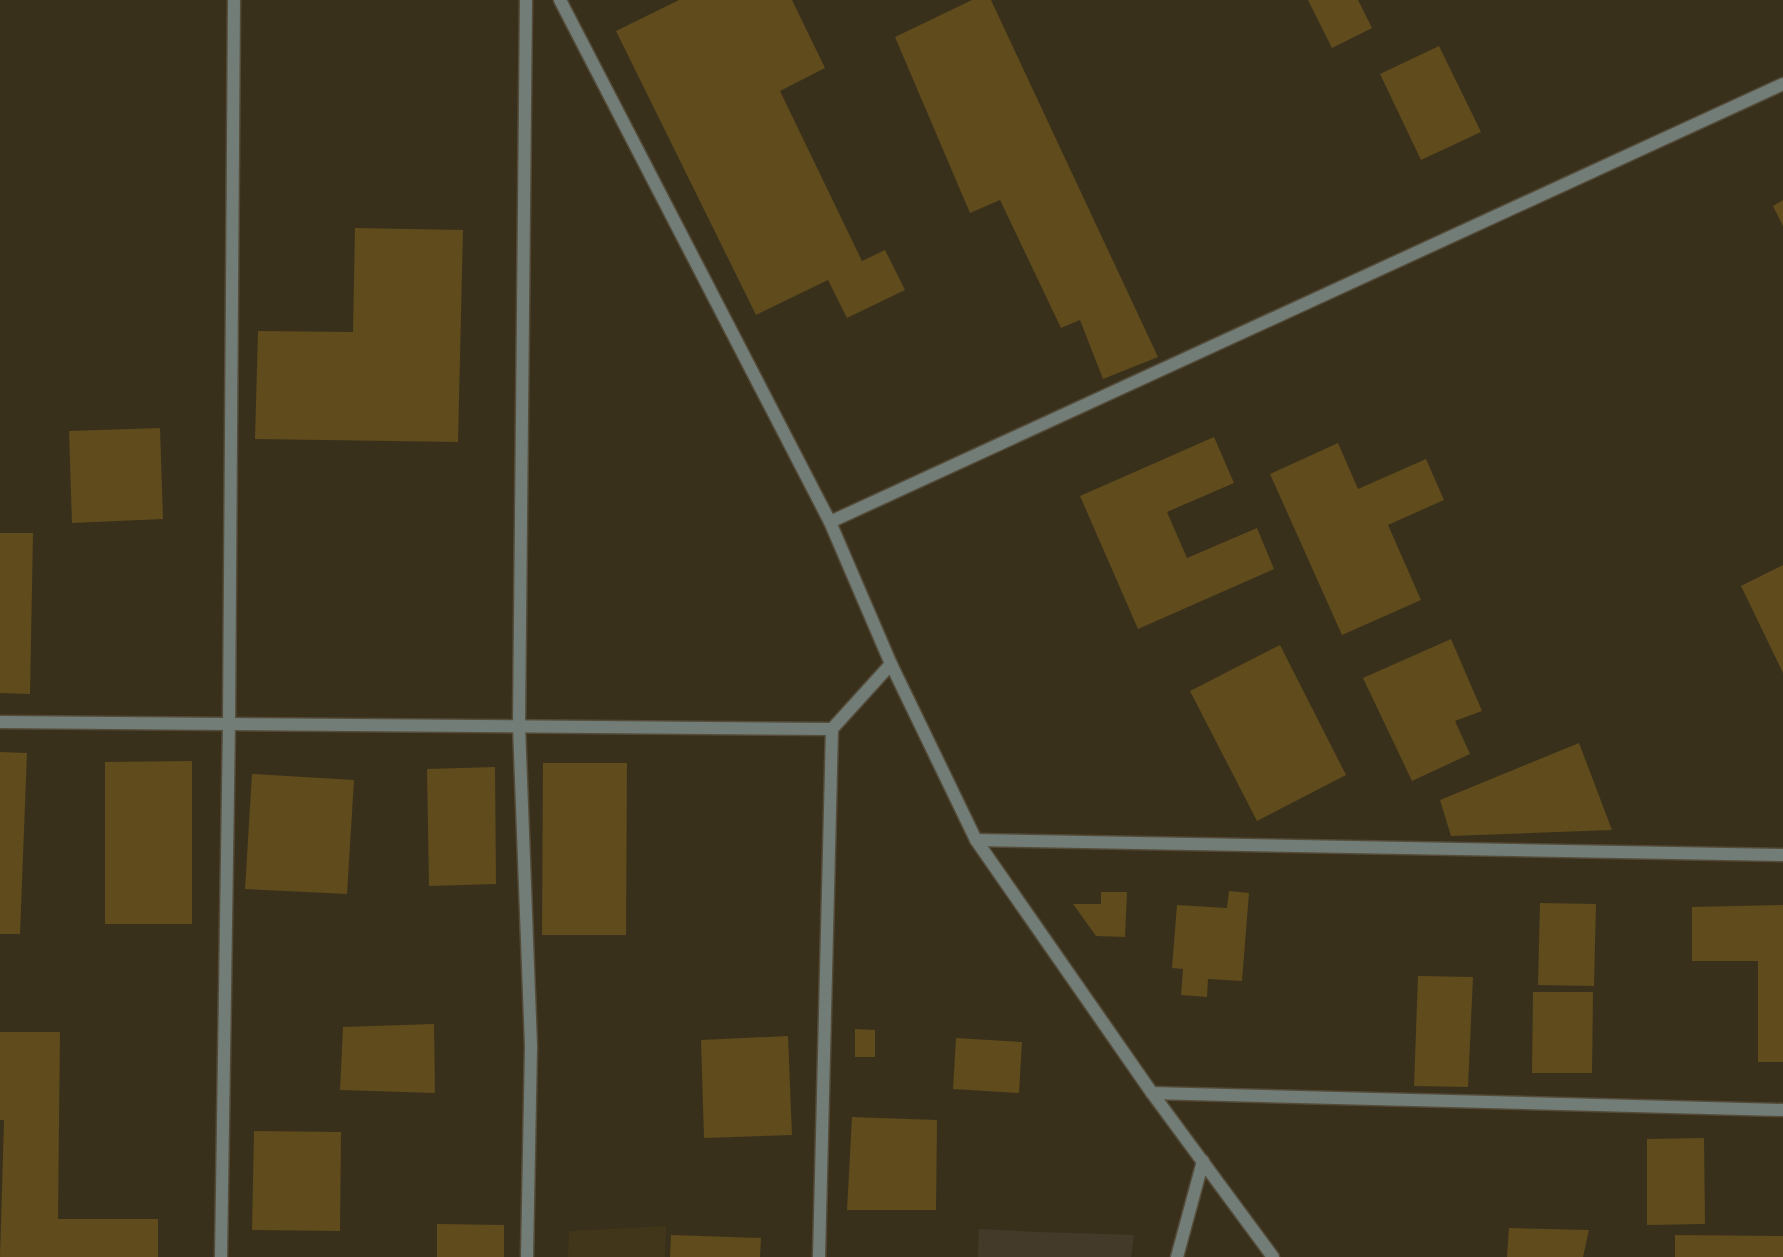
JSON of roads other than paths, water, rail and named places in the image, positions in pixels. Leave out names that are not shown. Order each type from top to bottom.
[{"type":"street","points":[[221,1257],[229,724],[234,0]]},
{"type":"street","points":[[526,0],[519,726],[531,1046],[527,1257]]},
{"type":"street","points":[[560,0],[830,522],[891,664],[976,840],[1152,1093],[1273,1257]]},
{"type":"street","points":[[830,522],[1783,84]]},
{"type":"street","points":[[819,1257],[832,729],[891,664]]},
{"type":"street","points":[[0,722],[832,729]]},
{"type":"street","points":[[976,840],[1783,855]]},
{"type":"street","points":[[1152,1093],[1783,1110]]},
{"type":"street","points":[[1177,1257],[1203,1161]]}]
